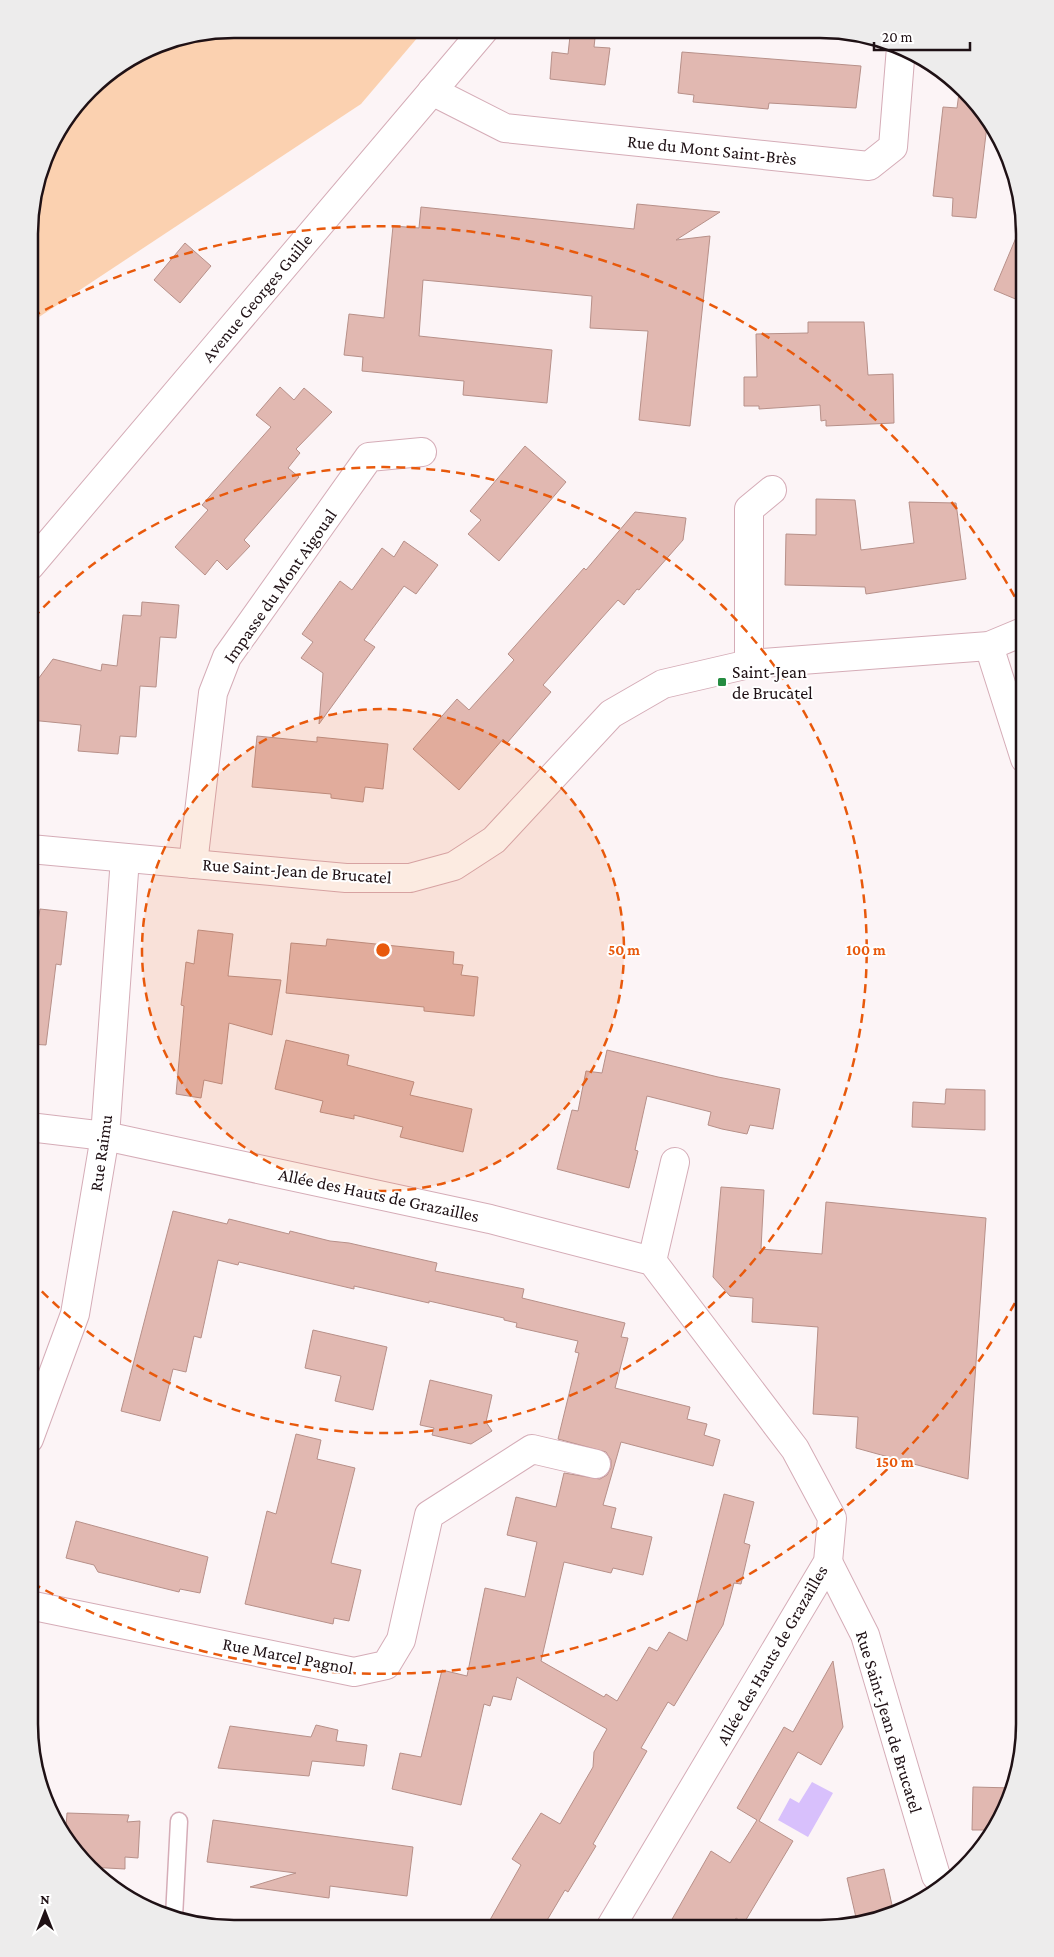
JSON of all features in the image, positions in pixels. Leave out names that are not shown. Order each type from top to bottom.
[{"type":"street","name":"Avenue Georges Guille","points":[[38,557],[477,38]]},
{"type":"street","name":"Rue du Mont Saint-Brès","points":[[432,91],[505,128],[869,166],[893,146],[900,54]]},
{"type":"street","name":"Impasse du Mont Aigoual","points":[[193,864],[213,693],[227,658],[369,458],[422,452]]},
{"type":"street","points":[[749,664],[749,509],[772,490]]},
{"type":"street","name":"Rue Saint-Jean de Brucatel","points":[[38,850],[346,878],[410,878],[454,866],[494,840],[611,714],[662,684],[749,664],[989,646],[1016,635]]},
{"type":"street","points":[[989,646],[1016,731]]},
{"type":"street","name":"Rue Raimu","points":[[38,1415],[75,1314],[106,1136],[125,858]]},
{"type":"street","points":[[38,1128],[106,1136]]},
{"type":"street","name":"Allée des Hauts de Grazailles","points":[[106,1136],[490,1219],[652,1261],[796,1449],[832,1518],[828,1562],[615,1920]]},
{"type":"street","points":[[652,1261],[675,1162]]},
{"type":"street","name":"Rue Marcel Pagnol","points":[[38,1606],[354,1672],[386,1665],[401,1640],[429,1515],[532,1449],[596,1464]]},
{"type":"street","name":"Rue Saint-Jean de Brucatel","points":[[828,1562],[865,1635],[936,1876],[939,1880]]},
{"type":"lane","points":[[174,1910],[179,1821]]},
{"type":"shaded area","points":[[417,38],[361,104],[38,318],[39,208],[52,158],[70,125],[86,104],[104,86],[125,70],[158,52],[208,39]]},
{"type":"shaded area","points":[[812,1782],[833,1793],[808,1837],[778,1820],[790,1798],[799,1803]]},
{"type":"building","points":[[570,38],[595,38],[594,47],[610,48],[605,85],[550,79],[552,52],[568,54]]},
{"type":"building","points":[[682,52],[861,66],[856,108],[769,103],[768,109],[693,102],[694,95],[678,93]]},
{"type":"building","points":[[959,95],[987,129],[976,218],[952,216],[953,198],[933,196],[943,107],[957,108]]},
{"type":"building","points":[[637,204],[720,212],[676,240],[710,236],[690,426],[639,420],[648,331],[590,328],[592,296],[423,280],[419,336],[552,350],[547,403],[463,395],[464,381],[362,371],[363,357],[344,355],[349,314],[384,318],[393,226],[419,228],[421,207],[634,229]]},
{"type":"building","points":[[1016,238],[1016,299],[994,290]]},
{"type":"building","points":[[185,243],[211,266],[180,303],[154,280]]},
{"type":"building","points":[[808,322],[864,322],[868,375],[893,374],[894,423],[826,426],[826,420],[821,421],[820,405],[759,409],[759,406],[744,406],[744,377],[757,377],[756,334],[808,333]]},
{"type":"building","points":[[280,387],[294,400],[304,388],[332,412],[296,449],[300,453],[288,468],[299,477],[244,540],[250,546],[227,570],[217,560],[205,575],[175,547],[208,510],[202,505],[271,427],[256,415]]},
{"type":"building","points":[[525,446],[566,482],[499,561],[468,534],[481,520],[470,511]]},
{"type":"building","points":[[816,499],[855,500],[861,550],[914,543],[909,502],[956,503],[966,579],[866,594],[865,587],[785,585],[786,534],[816,535]]},
{"type":"building","points":[[635,512],[686,518],[683,540],[624,605],[618,600],[600,620],[543,685],[551,692],[507,743],[503,739],[459,790],[413,749],[457,699],[469,710],[514,660],[508,654],[584,568],[586,570]]},
{"type":"building","points":[[404,541],[438,565],[416,594],[404,586],[364,640],[375,647],[319,724],[323,673],[301,658],[313,642],[302,634],[340,581],[352,590],[382,548],[394,557]]},
{"type":"building","points":[[142,602],[179,605],[176,638],[160,637],[156,687],[140,686],[136,737],[120,736],[118,754],[78,751],[81,725],[38,721],[38,679],[53,659],[101,671],[102,664],[117,666],[123,615],[141,616]]},
{"type":"building","points":[[257,736],[317,742],[317,737],[388,744],[383,789],[365,787],[363,802],[331,798],[331,794],[252,787]]},
{"type":"building","points":[[40,909],[67,912],[61,965],[56,964],[46,1045],[38,1044],[38,921]]},
{"type":"building","points":[[198,930],[233,934],[228,976],[281,980],[272,1035],[229,1023],[222,1084],[204,1080],[201,1098],[176,1094],[184,1006],[181,1005],[186,962],[194,964]]},
{"type":"building","points":[[327,939],[454,952],[453,964],[463,965],[461,975],[478,977],[474,1016],[424,1011],[424,1007],[286,993],[291,943],[326,946]]},
{"type":"building","points":[[286,1040],[349,1055],[347,1065],[414,1082],[410,1095],[472,1109],[463,1152],[400,1137],[403,1127],[354,1115],[354,1119],[320,1112],[323,1101],[275,1089]]},
{"type":"building","points":[[607,1050],[718,1077],[780,1089],[773,1129],[750,1125],[747,1134],[722,1129],[708,1125],[711,1112],[647,1096],[635,1150],[638,1151],[629,1188],[557,1169],[572,1110],[578,1111],[586,1071],[602,1073]]},
{"type":"building","points":[[946,1089],[985,1090],[985,1130],[912,1127],[913,1102],[945,1104]]},
{"type":"building","points":[[721,1187],[764,1190],[761,1249],[822,1254],[826,1202],[986,1218],[968,1479],[856,1448],[858,1417],[813,1414],[818,1327],[752,1322],[753,1298],[730,1296],[713,1277]]},
{"type":"building","points":[[173,1211],[227,1224],[229,1219],[289,1234],[290,1231],[437,1263],[435,1271],[524,1289],[522,1298],[625,1323],[621,1337],[628,1338],[615,1388],[690,1407],[687,1419],[707,1424],[704,1435],[720,1440],[713,1466],[621,1442],[603,1505],[616,1508],[611,1528],[652,1537],[643,1575],[613,1568],[611,1573],[564,1562],[541,1661],[604,1697],[606,1694],[617,1701],[649,1647],[657,1651],[669,1632],[687,1641],[724,1494],[754,1502],[744,1543],[750,1545],[741,1584],[734,1583],[723,1625],[674,1706],[668,1702],[641,1748],[647,1751],[593,1844],[596,1846],[568,1892],[565,1890],[547,1920],[490,1920],[521,1865],[512,1859],[541,1813],[560,1824],[593,1767],[594,1752],[607,1729],[517,1677],[511,1700],[493,1696],[490,1706],[484,1704],[461,1805],[392,1789],[400,1753],[421,1757],[442,1670],[467,1676],[485,1588],[525,1597],[537,1542],[507,1535],[516,1497],[556,1507],[564,1473],[600,1479],[607,1475],[611,1468],[611,1460],[606,1452],[558,1439],[579,1353],[575,1352],[578,1341],[516,1327],[517,1323],[504,1320],[504,1318],[429,1301],[429,1303],[354,1286],[354,1289],[239,1262],[238,1265],[218,1260],[201,1338],[194,1336],[186,1372],[173,1369],[160,1421],[121,1411]]},
{"type":"building","points":[[313,1330],[387,1347],[373,1410],[335,1401],[341,1376],[305,1368]]},
{"type":"building","points":[[430,1380],[492,1395],[486,1422],[492,1431],[471,1444],[432,1435],[434,1428],[420,1425]]},
{"type":"building","points":[[296,1434],[321,1440],[317,1459],[355,1468],[331,1563],[361,1570],[349,1621],[334,1618],[333,1624],[245,1604],[267,1511],[276,1514]]},
{"type":"building","points":[[76,1521],[208,1557],[200,1593],[180,1589],[179,1592],[98,1572],[94,1565],[66,1558]]},
{"type":"building","points":[[833,1661],[843,1727],[821,1765],[798,1752],[759,1821],[793,1841],[746,1920],[736,1918],[735,1920],[672,1920],[711,1851],[730,1863],[757,1820],[737,1808],[784,1727],[793,1732]]},
{"type":"building","points":[[316,1725],[338,1730],[336,1741],[367,1745],[364,1766],[312,1761],[309,1776],[218,1768],[230,1726],[311,1737]]},
{"type":"building","points":[[973,1787],[1006,1788],[1002,1799],[985,1830],[972,1830]]},
{"type":"building","points":[[67,1813],[129,1815],[127,1822],[140,1821],[138,1858],[125,1857],[125,1869],[101,1868],[86,1853],[66,1825]]},
{"type":"building","points":[[213,1820],[413,1847],[407,1896],[330,1886],[329,1898],[250,1887],[296,1873],[207,1862]]},
{"type":"building","points":[[884,1869],[892,1906],[856,1916],[847,1878]]},
{"type":"place","name":"Saint-Jean de Brucatel","points":[[722,682]]}]
